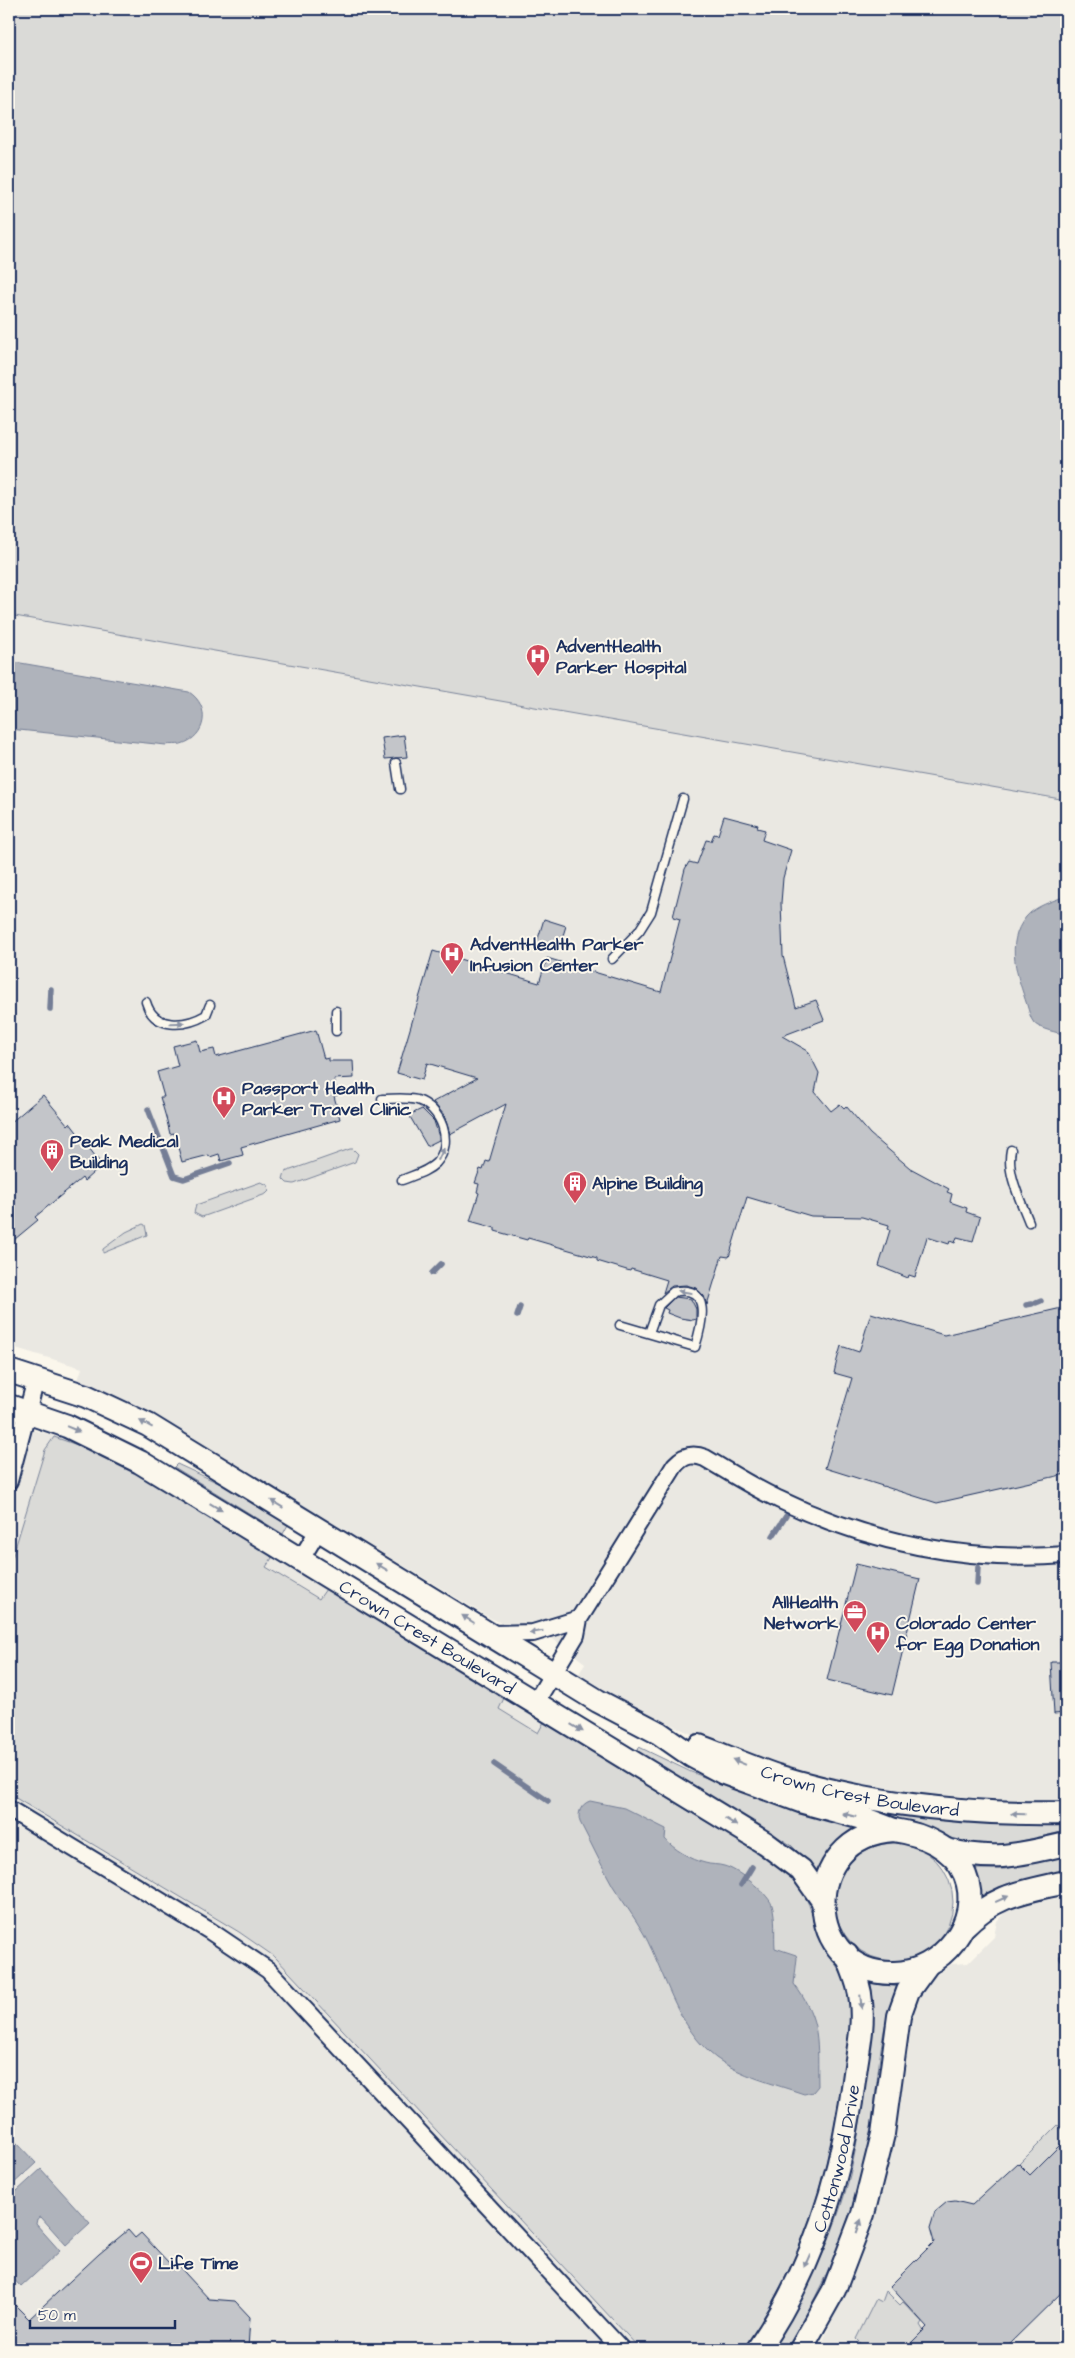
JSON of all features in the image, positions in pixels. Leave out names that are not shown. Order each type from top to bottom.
[{"type":"main road","name":"Crown Crest Boulevard","points":[[9,1371],[86,1396],[148,1425],[598,1700],[658,1733],[698,1759],[724,1773],[803,1802],[865,1819],[894,1830]]},
{"type":"main road","name":"Crown Crest Boulevard","points":[[18,1409],[79,1431],[128,1455],[301,1559],[784,1856],[801,1870],[823,1901]]},
{"type":"main road","name":"Crown Crest Boulevard","points":[[658,1733],[697,1745],[777,1776],[874,1800],[969,1812],[1016,1814],[1066,1813]]},
{"type":"main road","points":[[927,1965],[910,1971],[886,1973],[869,1969],[847,1955],[835,1941],[827,1926],[823,1901],[828,1873],[843,1852],[866,1836],[894,1830],[924,1837],[946,1850],[969,1856],[996,1858],[1066,1844]]},
{"type":"main road","points":[[946,1850],[959,1864],[968,1882],[968,1905],[963,1927]]},
{"type":"main road","points":[[801,2349],[834,2290],[862,2219],[879,2154],[899,2016],[908,1991],[927,1965],[948,1948],[963,1927],[981,1910],[1001,1898],[1066,1882]]},
{"type":"main road","name":"Cottonwood Drive","points":[[758,2349],[800,2277],[816,2240],[832,2196],[844,2147],[862,2014],[859,1986],[847,1955]]},
{"type":"street","points":[[9,1481],[18,1409],[36,1379]]},
{"type":"street","points":[[535,1703],[576,1635],[579,1619],[676,1465],[688,1456],[694,1455],[705,1458],[766,1494],[811,1514],[883,1538],[988,1556],[1066,1556]]},
{"type":"street","points":[[301,1559],[319,1529]]},
{"type":"street","points":[[492,1634],[533,1633],[579,1619]]},
{"type":"street","points":[[9,1809],[210,1931],[268,1970],[621,2349]]},
{"type":"lane","points":[[396,763],[400,789]]},
{"type":"lane","points":[[612,959],[639,931],[651,912],[683,799]]},
{"type":"lane","points":[[146,1002],[155,1019],[177,1024],[188,1023],[206,1015],[210,1005]]},
{"type":"lane","points":[[336,1011],[336,1031]]},
{"type":"lane","points":[[382,1099],[408,1099],[424,1103],[435,1111],[443,1129],[444,1146],[438,1161],[428,1169],[402,1180]]},
{"type":"lane","points":[[1011,1150],[1011,1171],[1029,1222]]},
{"type":"lane","points":[[620,1325],[695,1347],[703,1322],[702,1305],[698,1297],[689,1292],[677,1291],[666,1297],[656,1310],[649,1333]]},
{"type":"shaded area","name":"AdventHealth Parker Hospital","points":[[9,9],[1066,9],[1066,1806],[1020,1807],[841,1786],[702,1739],[638,1709],[579,1674],[585,1663],[534,1625],[507,1625],[490,1618],[163,1420],[133,1403],[78,1380],[82,1368],[9,1346]]},
{"type":"shaded area","points":[[9,9],[1066,9],[1066,800],[9,615]]},
{"type":"shaded area","points":[[9,661],[189,692],[201,705],[203,721],[201,728],[190,740],[181,744],[166,745],[9,729]]},
{"type":"shaded area","points":[[1066,896],[1066,1035],[1034,1023],[1017,972],[1014,949],[1019,927],[1026,917],[1039,907]]},
{"type":"shaded area","points":[[353,1149],[358,1154],[355,1162],[294,1184],[287,1183],[283,1179],[285,1172]]},
{"type":"shaded area","points":[[261,1182],[268,1185],[269,1191],[266,1194],[202,1217],[194,1213],[196,1205]]},
{"type":"shaded area","points":[[143,1224],[145,1225],[147,1235],[103,1253],[103,1249],[126,1232]]},
{"type":"shaded area","points":[[9,1423],[62,1438],[121,1464],[152,1481],[272,1558],[597,1754],[801,1890],[811,1911],[817,1934],[838,1965],[850,2006],[846,2057],[786,2278],[744,2349],[9,2349]]},
{"type":"shaded area","points":[[54,1437],[86,1448],[121,1464],[266,1552],[272,1558],[266,1567],[319,1599],[326,1589],[504,1698],[499,1709],[538,1733],[544,1722],[781,1868],[799,1887],[809,1905],[817,1933],[846,1984],[850,2002],[849,2034],[837,2113],[821,2184],[810,2218],[782,2284],[744,2349],[640,2349],[275,1957],[239,1932],[9,1794],[9,1568],[45,1450]]},
{"type":"shaded area","points":[[177,1464],[236,1491],[289,1523],[283,1534],[174,1467]]},
{"type":"shaded area","points":[[639,1747],[691,1772],[756,1797],[860,1826],[831,1847],[816,1870],[791,1845],[638,1752]]},
{"type":"shaded area","points":[[590,1801],[624,1808],[666,1829],[665,1839],[678,1850],[700,1862],[730,1868],[751,1882],[769,1900],[774,1915],[775,1948],[796,1955],[794,1984],[803,1997],[814,2021],[817,2044],[818,2086],[813,2092],[804,2094],[736,2070],[716,2058],[691,2032],[644,1934],[613,1886],[580,1822],[580,1809]]},
{"type":"shaded area","points":[[862,1805],[1066,1820],[1066,1831],[995,1847],[959,1842],[919,1823],[865,1812]]},
{"type":"shaded area","points":[[894,1843],[917,1847],[936,1860],[949,1879],[953,1902],[949,1925],[936,1944],[917,1957],[894,1961],[871,1957],[852,1944],[839,1925],[835,1902],[839,1879],[852,1860],[871,1847]]},
{"type":"shaded area","points":[[1066,1855],[1066,1870],[1007,1884],[980,1897],[974,1869],[1005,1869]]},
{"type":"shaded area","points":[[1066,1897],[1066,2349],[819,2349],[858,2265],[877,2213],[892,2147],[910,2018],[916,2002],[935,1976],[952,1964],[968,1963],[994,1937],[997,1921],[1007,1910],[1021,1903]]},
{"type":"shaded area","points":[[871,1983],[898,1987],[886,2020],[874,2111],[858,2187],[839,2243],[815,2297],[786,2349],[772,2349],[818,2265],[836,2221],[850,2175],[860,2125],[871,2040],[873,2006]]},
{"type":"shaded area","points":[[1058,2125],[1066,2133],[1066,2215],[1019,2164]]},
{"type":"shaded area","points":[[16,2142],[36,2163],[11,2186],[12,2190],[17,2191],[41,2169],[90,2223],[66,2245],[41,2217],[37,2219],[36,2224],[60,2251],[21,2287],[9,2274],[9,2149]]},
{"type":"shaded area","points":[[886,2291],[900,2305],[903,2302],[922,2322],[920,2325],[928,2338],[944,2349],[866,2349],[856,2339],[876,2299],[882,2302]]},
{"type":"building","points":[[404,735],[407,757],[385,759],[382,738]]},
{"type":"building","points":[[724,816],[758,825],[757,828],[765,830],[762,840],[791,850],[783,878],[781,903],[783,956],[796,1007],[816,1000],[824,1020],[782,1036],[808,1051],[819,1073],[815,1092],[831,1111],[840,1104],[844,1108],[846,1106],[870,1134],[910,1168],[949,1189],[947,1192],[952,1194],[950,1202],[967,1208],[966,1212],[980,1217],[973,1241],[957,1237],[955,1243],[950,1241],[949,1244],[927,1237],[915,1277],[909,1275],[908,1278],[879,1266],[890,1230],[888,1229],[889,1225],[862,1217],[811,1216],[747,1197],[729,1257],[722,1256],[707,1305],[704,1296],[696,1288],[686,1285],[672,1286],[663,1293],[667,1280],[631,1269],[630,1271],[597,1261],[597,1258],[528,1238],[527,1240],[495,1231],[495,1228],[470,1221],[479,1193],[477,1192],[479,1184],[475,1183],[480,1169],[483,1170],[486,1161],[489,1162],[506,1104],[450,1134],[444,1115],[433,1102],[477,1078],[427,1063],[422,1080],[397,1073],[433,951],[539,983],[547,958],[661,992],[680,919],[673,917],[685,869],[689,862],[697,864],[706,840],[711,841],[714,834],[718,835]]},
{"type":"building","points":[[544,919],[566,926],[559,948],[537,942]]},
{"type":"building","points":[[316,1030],[324,1059],[329,1058],[329,1061],[353,1061],[354,1078],[334,1079],[338,1095],[334,1096],[340,1119],[241,1147],[243,1155],[221,1161],[219,1154],[182,1162],[174,1133],[170,1134],[160,1097],[164,1097],[157,1072],[178,1066],[173,1046],[197,1040],[200,1052],[214,1049],[216,1057]]},
{"type":"building","name":"Peak Medical Building","points":[[43,1095],[68,1125],[70,1123],[102,1165],[84,1181],[82,1178],[35,1217],[38,1220],[9,1244],[9,1124]]},
{"type":"building","points":[[422,1109],[434,1121],[439,1137],[439,1140],[427,1146],[409,1115]]},
{"type":"building","points":[[675,1297],[691,1299],[696,1309],[696,1319],[680,1318],[667,1313],[668,1310],[664,1308]]},
{"type":"building","points":[[1066,1307],[1066,1474],[937,1503],[825,1468],[852,1378],[834,1373],[841,1346],[859,1352],[871,1313],[944,1335]]},
{"type":"building","points":[[856,1564],[920,1579],[892,1695],[827,1680]]},
{"type":"building","points":[[1051,1662],[1066,1662],[1066,1713],[1054,1714]]},
{"type":"building","points":[[1066,2139],[1066,2288],[1004,2349],[905,2349],[927,2327],[890,2286],[934,2242],[930,2228],[935,2212],[947,2202],[955,2201],[972,2205],[1018,2163],[1030,2175]]},
{"type":"building","name":"Life Time","points":[[128,2230],[135,2238],[141,2233],[170,2264],[174,2261],[209,2299],[235,2301],[250,2317],[248,2349],[9,2349],[9,2299],[29,2319],[99,2254]]},
{"type":"waterway","points":[[50,1009],[51,989]]},
{"type":"waterway","points":[[148,1109],[174,1176],[184,1179],[230,1163]]},
{"type":"waterway","points":[[432,1273],[441,1264]]},
{"type":"waterway","points":[[1036,1303],[1041,1301]]},
{"type":"waterway","points":[[1026,1305],[1032,1304]]},
{"type":"waterway","points":[[517,1316],[520,1307]]},
{"type":"waterway","points":[[773,1536],[786,1516]]},
{"type":"waterway","points":[[977,1584],[978,1567]]},
{"type":"waterway","points":[[494,1764],[548,1801]]},
{"type":"waterway","points":[[741,1885],[752,1867]]},
{"type":"place","name":"AdventHealth Parker Hospital","points":[[538,677]]},
{"type":"place","name":"AdventHealth Parker Infusion Center","points":[[452,975]]},
{"type":"place","name":"Passport Health Parker Travel Clinic","points":[[224,1119]]},
{"type":"place","name":"Peak Medical Building","points":[[52,1172]]},
{"type":"place","name":"Alpine Building","points":[[575,1204]]},
{"type":"place","name":"AllHealth Network","points":[[855,1633]]},
{"type":"place","name":"Colorado Center for Egg Donation","points":[[878,1654]]},
{"type":"place","name":"Life Time","points":[[141,2284]]}]
